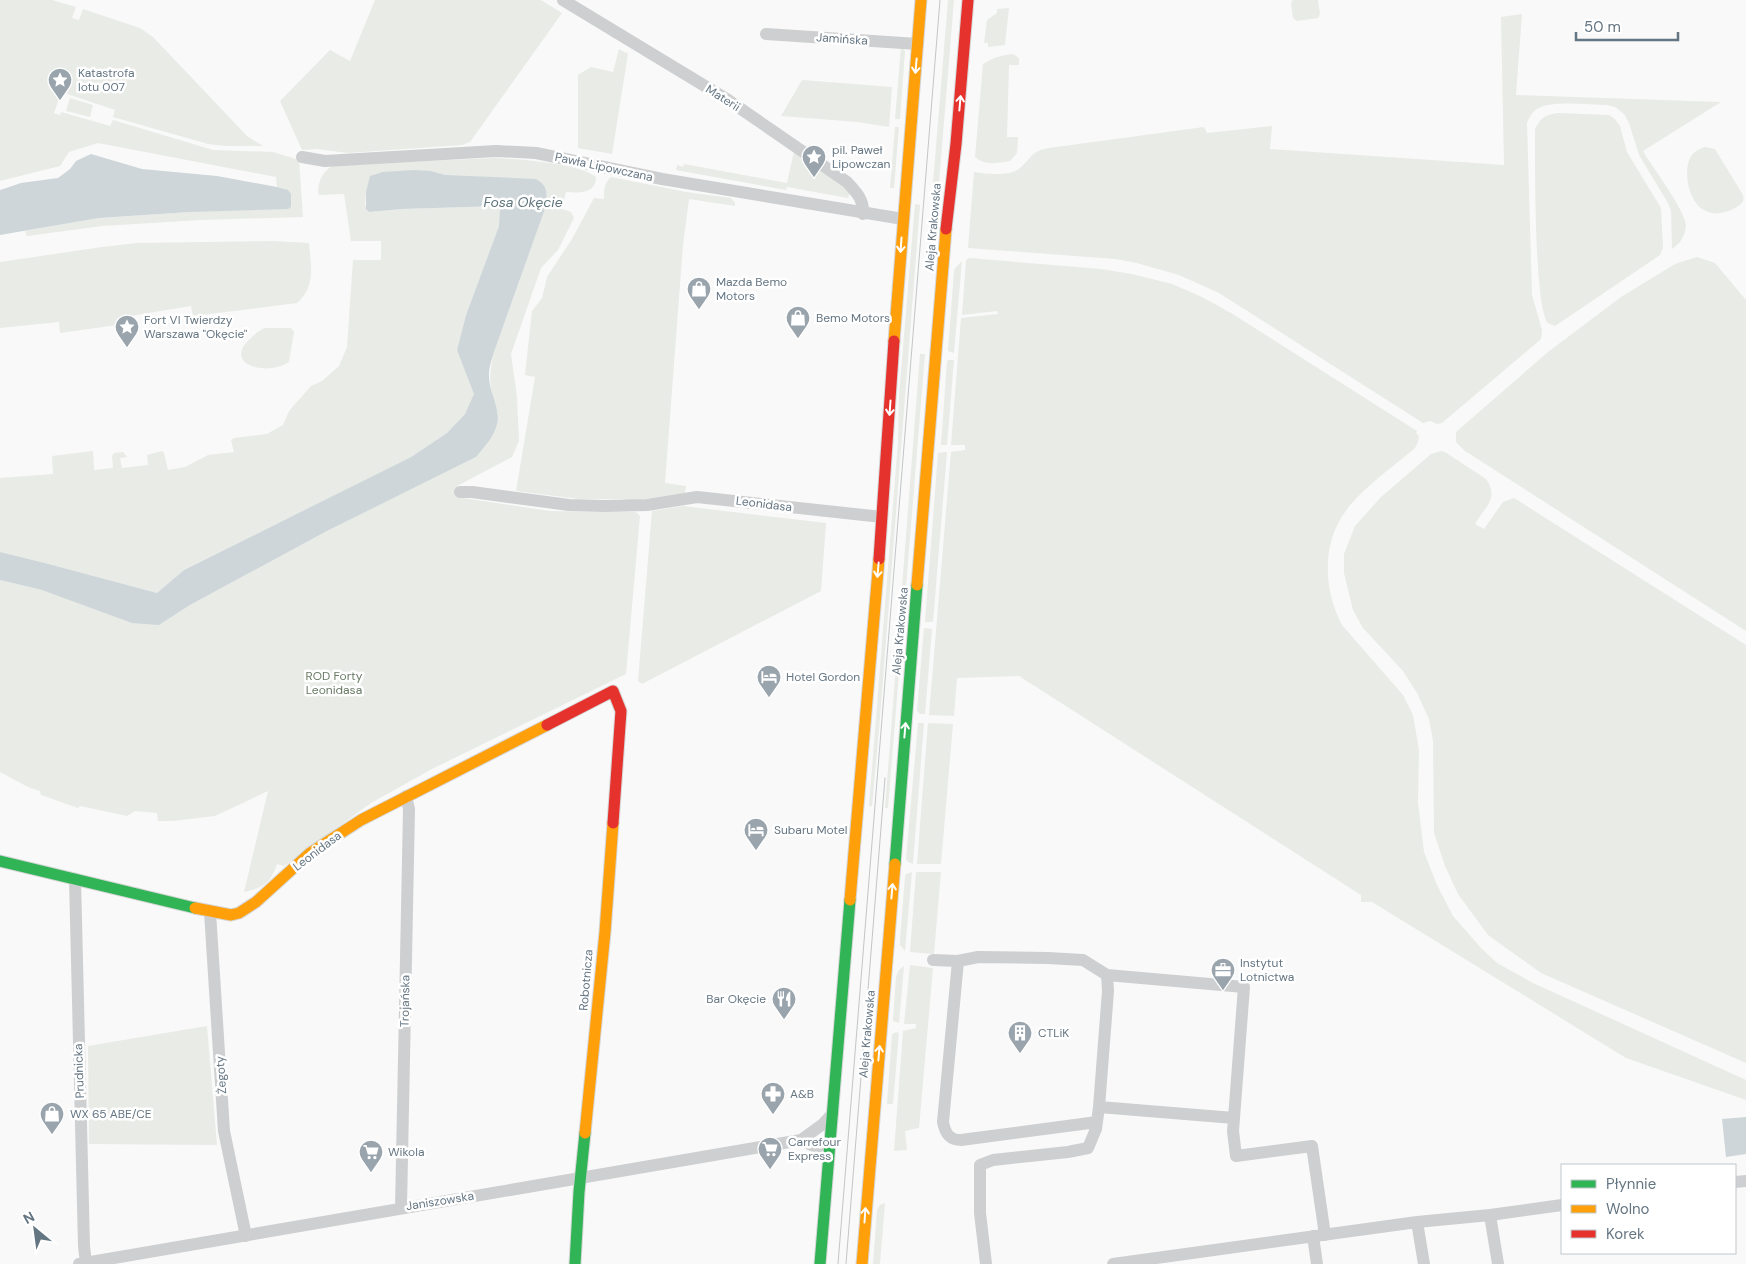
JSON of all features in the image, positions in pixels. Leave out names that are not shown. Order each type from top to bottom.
[{"type":"main road","points":[[820,1264],[882,517],[921,0]]},
{"type":"main road","name":"Aleja Krakowska","points":[[862,1264],[949,195],[956,144],[968,0]]},
{"type":"main road","name":"Leonidasa","points":[[0,861],[231,916],[252,905],[321,846],[361,820],[613,691],[617,698]]},
{"type":"main road","name":"Robotnicza","points":[[575,1264],[581,1177],[605,922],[621,711],[617,698]]},
{"type":"street","name":"Materii","points":[[563,0],[728,100],[847,182],[860,195],[863,204],[863,214]]},
{"type":"street","name":"Jamińska","points":[[766,34],[918,44]]},
{"type":"street","name":"Pawła Lipowczana","points":[[302,157],[325,161],[496,151],[536,153],[619,172],[863,214],[903,219]]},
{"type":"street","name":"Leonidasa","points":[[460,492],[466,491],[569,505],[647,505],[697,497],[882,517]]},
{"type":"street","name":"Trojańska","points":[[402,1208],[409,809],[406,796]]},
{"type":"street","name":"Prudnicka","points":[[75,879],[83,1264]]},
{"type":"street","name":"Żegoty","points":[[210,912],[224,1131],[246,1236]]},
{"type":"street","points":[[934,960],[958,961],[978,957],[1083,960],[1107,975],[1244,987],[1233,1131],[1236,1156],[1312,1146],[1319,1236],[1317,1264]]},
{"type":"street","points":[[958,961],[943,1122],[949,1137],[955,1140],[962,1140],[1097,1122]]},
{"type":"street","points":[[986,1264],[980,1213],[980,1165],[993,1160],[1088,1148],[1096,1130],[1100,1107],[1108,991],[1107,975]]},
{"type":"street","points":[[1100,1107],[1234,1118]]},
{"type":"street","name":"Janiszowska","points":[[83,1264],[801,1140],[823,1124],[834,1113]]},
{"type":"street","points":[[801,1140],[820,1150],[829,1159]]},
{"type":"street","points":[[1113,1264],[1417,1222],[1490,1215],[1561,1205]]},
{"type":"street","points":[[1490,1215],[1498,1264]]},
{"type":"street","points":[[1417,1222],[1424,1264]]},
{"type":"green space","points":[[0,0],[52,0],[76,7],[72,18],[79,20],[83,9],[140,28],[153,37],[247,136],[263,146],[208,144],[113,117],[115,110],[67,94],[68,91],[62,90],[54,113],[60,115],[61,112],[110,126],[113,120],[213,150],[273,152],[299,160],[303,217],[200,220],[102,226],[27,236],[25,231],[99,218],[190,212],[287,190],[277,187],[276,177],[98,143],[69,152],[60,166],[0,181]]},
{"type":"green space","points":[[375,0],[541,0],[562,13],[470,142],[462,145],[348,153],[316,149],[302,150],[280,101],[330,50],[350,61]]},
{"type":"green space","points":[[948,0],[954,0],[938,195],[932,195]]},
{"type":"green space","points":[[1293,0],[1318,0],[1320,14],[1318,18],[1297,21],[1293,18],[1291,3]]},
{"type":"green space","points":[[1009,8],[1005,45],[988,47],[988,43],[984,43],[987,20],[997,13],[997,9]]},
{"type":"green space","points":[[1522,14],[1516,95],[1721,102],[1643,151],[1685,219],[1686,226],[1683,236],[1680,242],[1672,249],[1671,211],[1639,155],[1629,123],[1624,114],[1615,107],[1607,105],[1572,104],[1553,104],[1533,112],[1527,123],[1532,295],[1542,330],[1541,339],[1442,423],[1437,424],[1430,421],[1423,423],[1219,293],[1179,275],[1115,259],[968,248],[974,172],[996,174],[1013,172],[1042,149],[1204,127],[1207,133],[1272,126],[1270,149],[1504,165],[1501,17]]},
{"type":"green space","points":[[901,47],[905,51],[900,119],[895,119]]},
{"type":"green space","points":[[619,49],[628,54],[612,154],[578,148],[578,75],[591,67],[613,72]]},
{"type":"green space","points":[[1013,54],[1019,58],[1019,65],[1009,65],[1007,137],[1018,137],[1017,153],[1010,161],[987,163],[975,157],[983,64],[1005,55]]},
{"type":"green space","points":[[802,80],[892,87],[889,127],[858,122],[781,116]]},
{"type":"green space","points":[[70,98],[93,105],[90,117],[66,111]]},
{"type":"green space","points":[[1558,113],[1609,115],[1615,119],[1620,126],[1627,152],[1661,208],[1663,247],[1660,255],[1555,326],[1548,323],[1543,312],[1540,290],[1535,199],[1535,129],[1544,118]]},
{"type":"green space","points":[[895,127],[899,127],[894,188],[890,188]]},
{"type":"green space","points":[[1705,147],[1715,149],[1743,195],[1741,204],[1726,212],[1715,213],[1704,210],[1691,194],[1687,179],[1688,164],[1693,154]]},
{"type":"green space","points":[[794,151],[843,185],[850,193],[848,198],[787,187],[786,190],[676,170],[677,165],[683,167],[684,164],[787,183]]},
{"type":"green space","name":"ROD Forty Leonidasa","points":[[494,158],[562,165],[588,172],[596,177],[593,187],[586,191],[566,192],[562,209],[571,212],[574,218],[558,250],[541,268],[511,354],[517,397],[519,441],[512,457],[457,486],[463,498],[550,511],[636,512],[640,516],[626,674],[432,769],[371,803],[284,866],[277,864],[272,876],[265,884],[244,892],[268,791],[215,816],[158,821],[157,813],[135,811],[127,816],[80,806],[78,808],[41,795],[40,791],[30,788],[0,772],[0,580],[42,590],[159,625],[190,605],[327,531],[476,457],[498,414],[490,383],[494,352],[546,206],[431,171],[366,192],[365,205],[369,212],[500,206],[499,226],[466,315],[457,350],[475,394],[465,414],[447,433],[411,457],[184,570],[157,593],[0,552],[0,478],[53,474],[52,456],[93,451],[94,470],[113,468],[112,456],[114,453],[123,452],[127,457],[120,458],[122,468],[148,465],[147,455],[162,451],[168,470],[185,467],[208,455],[234,452],[231,440],[234,438],[267,434],[283,425],[289,411],[311,386],[322,381],[339,366],[347,347],[353,260],[381,260],[381,241],[351,241],[344,194],[319,195],[320,182],[327,170],[334,165]]},
{"type":"green space","points":[[611,177],[686,192],[731,198],[735,203],[735,206],[689,199],[683,245],[665,483],[686,486],[685,493],[631,501],[621,499],[579,499],[516,491],[535,377],[525,375],[532,311],[542,298],[547,277],[572,239],[594,198],[604,199],[604,190]]},
{"type":"green space","points":[[915,204],[920,205],[879,730],[872,806],[869,806],[898,442],[899,396]]},
{"type":"green space","points":[[272,241],[309,243],[310,283],[303,297],[297,303],[193,316],[191,306],[130,316],[131,323],[60,333],[59,322],[0,328],[0,262],[137,243]]},
{"type":"green space","points":[[1697,257],[1715,263],[1746,300],[1746,631],[1465,451],[1456,442],[1456,432],[1548,352],[1621,297],[1675,264]]},
{"type":"green space","points":[[969,258],[1101,269],[1132,274],[1172,284],[1202,297],[1231,313],[1417,431],[1416,433],[1419,436],[1415,448],[1369,486],[1345,512],[1337,525],[1332,539],[1328,568],[1331,598],[1342,625],[1403,695],[1413,715],[1419,750],[1418,803],[1424,852],[1437,885],[1453,916],[1497,963],[1533,983],[1746,1080],[1746,1100],[1626,1058],[1372,902],[1361,902],[1361,895],[1019,676],[957,678],[954,716],[929,715],[951,452],[965,450],[965,445],[951,445],[961,318],[998,314],[997,311],[962,315],[966,260]]},
{"type":"green space","points":[[962,261],[954,353],[948,351],[954,271]]},
{"type":"green space","points":[[265,328],[291,328],[294,332],[289,362],[280,366],[260,368],[251,366],[244,361],[241,355],[243,348],[255,334]]},
{"type":"green space","points":[[920,354],[925,354],[888,808],[885,808]]},
{"type":"green space","points":[[954,360],[947,445],[941,445],[947,361]]},
{"type":"green space","points":[[1441,451],[1486,479],[1490,486],[1491,497],[1489,503],[1475,524],[1484,529],[1503,502],[1514,498],[1746,645],[1746,1063],[1541,973],[1488,935],[1458,894],[1445,866],[1434,833],[1433,741],[1429,719],[1417,693],[1403,671],[1363,628],[1353,610],[1344,573],[1344,554],[1355,526],[1380,498],[1431,454]]},
{"type":"green space","points":[[947,452],[933,622],[925,622],[938,453]]},
{"type":"green space","points":[[683,506],[826,523],[821,591],[642,684],[638,681],[652,511]]},
{"type":"green space","points":[[924,628],[932,629],[925,714],[920,714],[917,711]]},
{"type":"green space","points":[[918,723],[924,723],[913,864],[906,859]]},
{"type":"green space","points":[[928,723],[953,724],[941,864],[917,864]]},
{"type":"green space","points":[[912,872],[905,951],[900,945],[900,939],[905,877],[906,874]]},
{"type":"green space","points":[[916,872],[941,872],[934,954],[910,952]]},
{"type":"green space","points":[[910,965],[933,968],[919,1128],[905,1131],[907,1150],[894,1151],[903,1031],[916,1028],[916,1024],[904,1024]]},
{"type":"green space","points":[[904,966],[899,1023],[893,1021],[896,976]]},
{"type":"green space","points":[[207,1026],[217,1145],[89,1144],[88,1046]]},
{"type":"green space","points":[[899,1033],[893,1104],[887,1104],[892,1034]]},
{"type":"green space","points":[[885,1203],[880,1264],[873,1264],[877,1210],[880,1205]]},
{"type":"water","points":[[91,154],[142,169],[217,176],[277,187],[288,190],[291,194],[291,207],[288,209],[190,212],[99,218],[0,235],[0,190],[21,183],[58,178],[70,169],[76,161]]},
{"type":"water","name":"Fosa Okęcie","points":[[431,171],[445,175],[536,179],[543,184],[546,190],[546,206],[490,366],[490,387],[498,418],[496,429],[476,457],[327,531],[190,605],[159,625],[132,623],[42,590],[0,580],[0,552],[157,593],[184,570],[411,457],[447,433],[465,414],[474,394],[457,350],[466,315],[499,226],[500,206],[369,212],[366,209],[366,192],[370,176],[383,172]]},
{"type":"water","points":[[1746,1117],[1746,1154],[1726,1157],[1722,1119]]},
{"type":"tram line","points":[[838,1264],[940,0]]},
{"type":"tram line","points":[[846,1264],[885,778]]},
{"type":"traffic: fast","points":[[895,864],[917,585]]},
{"type":"traffic: fast","points":[[0,861],[195,908]]},
{"type":"traffic: fast","points":[[820,1264],[850,900]]},
{"type":"traffic: fast","points":[[575,1264],[585,1133]]},
{"type":"traffic: slow","points":[[894,341],[921,0]]},
{"type":"traffic: slow","points":[[917,585],[946,229]]},
{"type":"traffic: slow","points":[[850,900],[879,559]]},
{"type":"traffic: slow","points":[[195,908],[231,915],[239,913],[256,902],[310,853],[361,820],[547,725]]},
{"type":"traffic: slow","points":[[585,1133],[605,932],[613,823]]},
{"type":"traffic: slow","points":[[862,1264],[895,864]]},
{"type":"traffic: jam","points":[[946,229],[956,144],[968,0]]},
{"type":"traffic: jam","points":[[879,559],[894,341]]},
{"type":"traffic: jam","points":[[547,725],[613,691],[621,711],[613,823]]},
{"type":"place","name":"Katastrofa lotu 007","points":[[60,101]]},
{"type":"place","name":"pil. Paweł Lipowczan","points":[[814,178]]},
{"type":"place","name":"Mazda Bemo Motors","points":[[699,310]]},
{"type":"place","name":"Bemo Motors","points":[[798,339]]},
{"type":"place","name":"Fort VI Twierdzy Warszawa \"Okęcie\"","points":[[127,348]]},
{"type":"place","name":"Hotel Gordon","points":[[769,698]]},
{"type":"place","name":"Subaru Motel","points":[[756,851]]},
{"type":"place","name":"Instytut Lotnictwa","points":[[1223,991]]},
{"type":"place","name":"Bar Okęcie","points":[[784,1020]]},
{"type":"place","name":"CTLiK","points":[[1020,1054]]},
{"type":"place","name":"A&B","points":[[773,1115]]},
{"type":"place","name":"WX 65 ABE/CE","points":[[52,1135]]},
{"type":"place","name":"Carrefour Express","points":[[770,1170]]},
{"type":"place","name":"Wikola","points":[[371,1173]]}]
